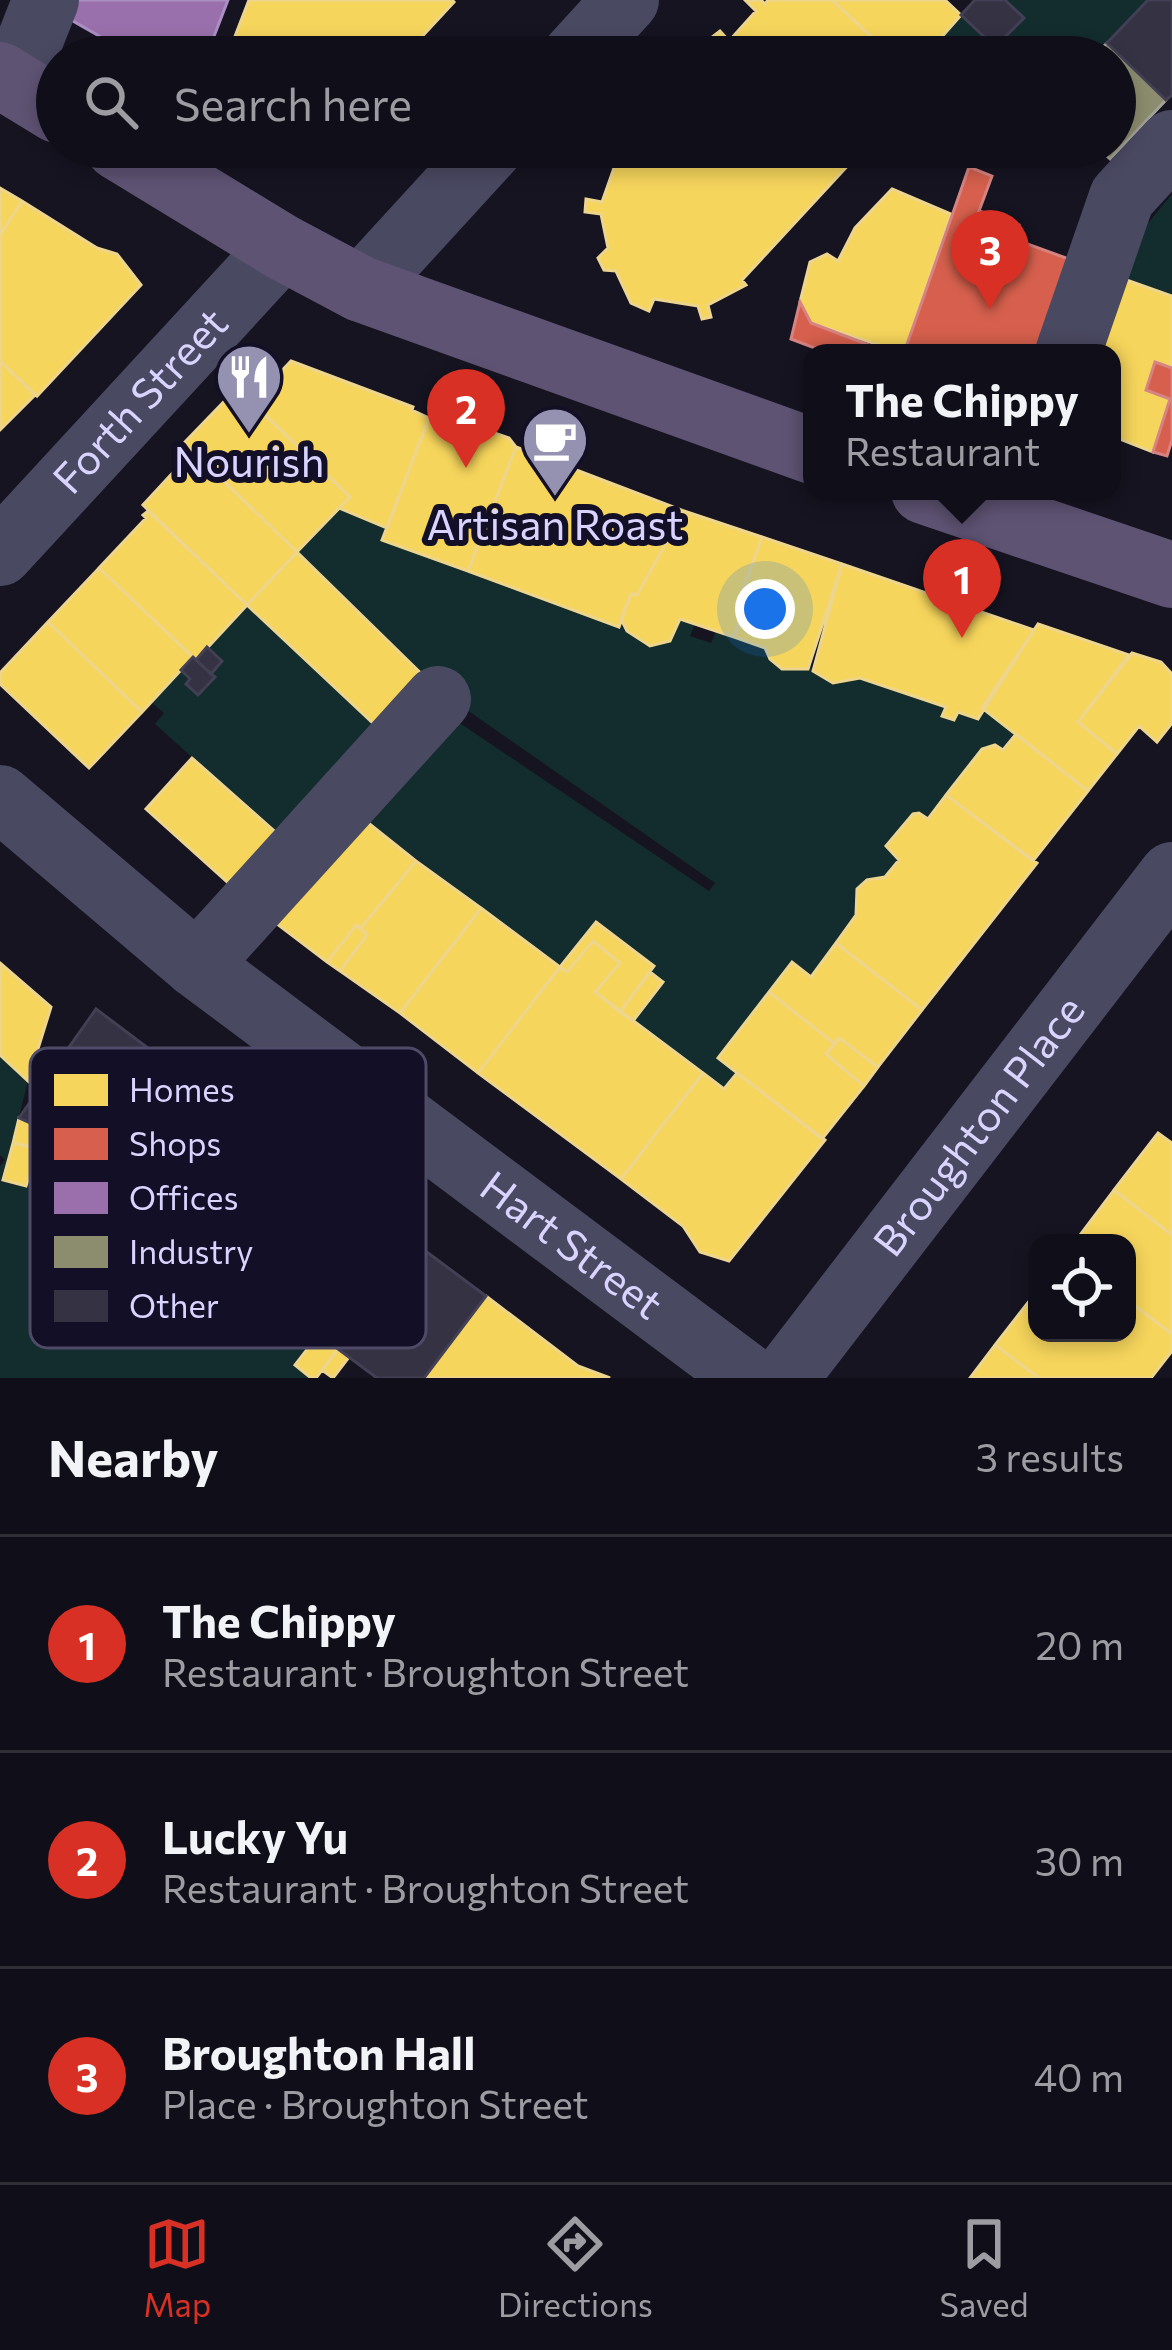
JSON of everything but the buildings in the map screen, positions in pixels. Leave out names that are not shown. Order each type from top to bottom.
[{"type":"main road","points":[[152,168],[282,247],[362,289],[803,449]]},
{"type":"main road","points":[[978,500],[1014,506],[1172,575]]},
{"type":"street","points":[[37,36],[46,0]]},
{"type":"street","points":[[593,36],[626,0]]},
{"type":"street","points":[[23,89],[36,39]]},
{"type":"street","points":[[1070,344],[1122,197],[1172,143]]},
{"type":"street","points":[[362,289],[472,168]]},
{"type":"street","name":"Forth Street","points":[[0,554],[282,247]]},
{"type":"street","points":[[196,965],[439,700]]},
{"type":"street","name":"Hart Street","points":[[0,798],[196,965],[307,1048]]},
{"type":"street","name":"Broughton Place","points":[[785,1378],[1172,875]]},
{"type":"street","name":"Hart Street","points":[[426,1137],[749,1378]]},
{"type":"green space","points":[[1005,0],[1148,0],[1113,36],[1006,36],[1024,18]]},
{"type":"green space","points":[[961,15],[985,36],[942,36]]},
{"type":"green space","points":[[1172,194],[1172,296],[1118,277],[1130,245]]},
{"type":"green space","points":[[339,508],[387,528],[383,541],[618,627],[621,619],[627,631],[645,645],[670,641],[680,619],[695,624],[690,636],[711,643],[716,631],[765,648],[784,668],[811,667],[833,683],[860,678],[946,707],[954,720],[958,712],[978,719],[985,710],[1016,734],[1003,750],[995,745],[982,749],[928,819],[913,814],[887,845],[899,860],[885,877],[867,880],[858,889],[856,915],[811,977],[719,1058],[737,1073],[724,1089],[633,1021],[663,982],[650,972],[653,965],[596,923],[560,967],[352,810],[436,707],[709,891],[715,883],[437,689],[297,552]]},
{"type":"green space","points":[[247,605],[391,740],[290,845],[155,724],[164,713],[151,702],[181,670],[198,694],[215,678],[211,674],[222,661],[207,647]]},
{"type":"green space","points":[[0,1055],[28,1081],[3,1180],[26,1186],[30,1171],[30,1348],[306,1348],[295,1365],[311,1378],[0,1378],[0,1166],[5,1160],[0,1155]]},
{"type":"place","name":"Broughton Hall","points":[[990,309]]},
{"type":"place","name":"Nourish","points":[[249,436]]},
{"type":"place","name":"Lucky Yu","points":[[466,468]]},
{"type":"place","name":"Artisan Roast","points":[[555,499]]},
{"type":"place","name":"The Chippy","points":[[962,638]]}]
